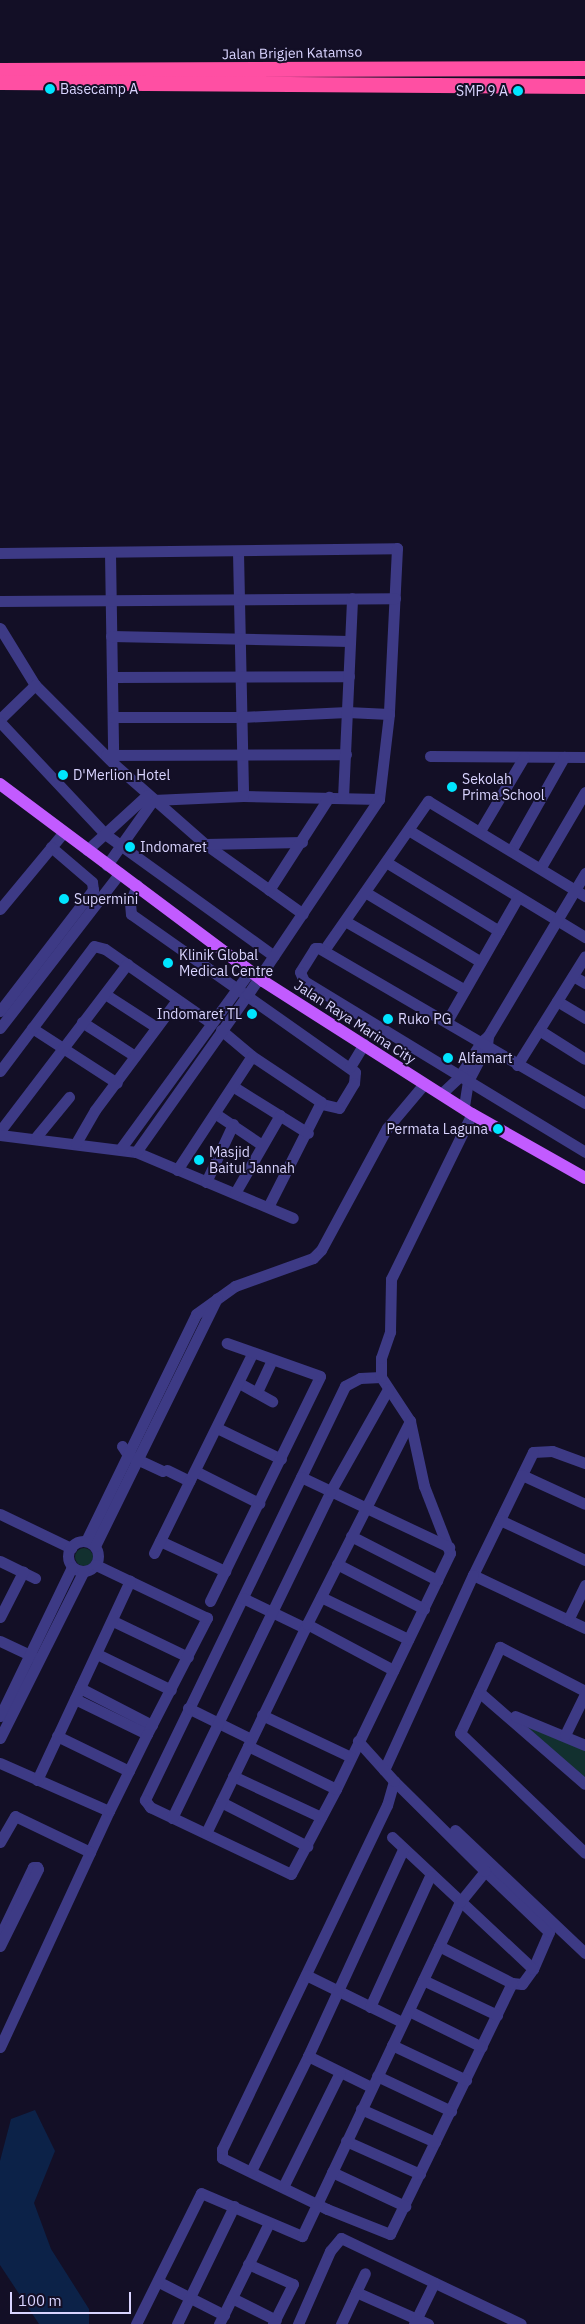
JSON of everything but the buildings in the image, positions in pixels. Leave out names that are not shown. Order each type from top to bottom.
[{"type":"highway","name":"Jalan Brigjen Katamso","points":[[0,82],[585,68]]},
{"type":"highway","name":"Jalan Brigjen Katamso","points":[[0,70],[188,77],[585,86]]},
{"type":"main road","name":"Jalan Raya Marina City","points":[[0,784],[63,833],[137,885],[254,975],[424,1084],[585,1178]]},
{"type":"street","points":[[0,553],[238,552],[395,547],[398,554],[388,714],[379,795],[274,956],[238,988],[121,1148]]},
{"type":"street","points":[[238,552],[243,796]]},
{"type":"street","points":[[110,553],[113,717],[110,754]]},
{"type":"street","points":[[343,798],[352,598]]},
{"type":"street","points":[[0,601],[239,602],[395,598]]},
{"type":"street","points":[[0,628],[35,685],[110,754],[150,797],[205,844],[303,914]]},
{"type":"street","points":[[111,636],[350,641]]},
{"type":"street","points":[[112,677],[349,676]]},
{"type":"street","points":[[35,685],[0,720],[105,834],[274,956]]},
{"type":"street","points":[[113,717],[242,717],[347,712],[388,714]]},
{"type":"street","points":[[110,754],[346,754]]},
{"type":"street","points":[[430,756],[585,757]]},
{"type":"street","points":[[480,831],[524,757]]},
{"type":"street","points":[[512,849],[564,757]]},
{"type":"street","points":[[541,867],[585,792]]},
{"type":"street","points":[[87,850],[150,797],[343,798],[379,795]]},
{"type":"street","points":[[107,865],[122,846],[150,797]]},
{"type":"street","points":[[269,890],[302,842],[329,797]]},
{"type":"street","points":[[324,950],[410,831],[428,801],[512,849],[580,893]]},
{"type":"street","points":[[410,831],[585,938]]},
{"type":"street","points":[[0,910],[63,833]]},
{"type":"street","points":[[205,844],[302,842]]},
{"type":"street","points":[[0,1012],[93,890],[92,882],[51,847]]},
{"type":"street","points":[[386,862],[498,931]]},
{"type":"street","points":[[0,1028],[120,873]]},
{"type":"street","points":[[442,1093],[464,1079],[556,919],[580,893],[585,873]]},
{"type":"street","points":[[137,885],[130,903],[131,914],[350,1066],[356,1076],[343,1104],[336,1110],[321,1104],[252,1056],[221,1030]]},
{"type":"street","points":[[365,892],[481,962]]},
{"type":"street","points":[[447,1021],[518,897]]},
{"type":"street","points":[[345,921],[464,990]]},
{"type":"street","points":[[0,1071],[91,948],[99,946],[211,1023]]},
{"type":"street","points":[[585,1103],[517,1065],[485,1041],[324,950],[315,948],[300,972],[304,981],[585,1152]]},
{"type":"street","points":[[517,1065],[585,956]]},
{"type":"street","points":[[0,1131],[127,964]]},
{"type":"street","points":[[136,1152],[248,994],[254,975]]},
{"type":"street","points":[[573,976],[585,983]]},
{"type":"street","points":[[105,994],[156,1028]]},
{"type":"street","points":[[76,1143],[96,1110],[177,1000]]},
{"type":"street","points":[[557,1001],[585,1018]]},
{"type":"street","points":[[82,1022],[135,1056]]},
{"type":"street","points":[[32,1028],[117,1083]]},
{"type":"street","points":[[539,1030],[585,1059]]},
{"type":"street","points":[[350,1066],[364,1044]]},
{"type":"street","points":[[177,1170],[234,1087],[252,1056]]},
{"type":"street","points":[[381,1377],[360,1378],[345,1386],[145,1800],[150,1807],[291,1874],[336,1789],[358,1740],[424,1609],[438,1580],[449,1547],[424,1486],[410,1422],[381,1377],[381,1358],[390,1332],[393,1310],[391,1279],[468,1110],[464,1079]]},
{"type":"street","points":[[90,1544],[196,1314],[217,1298],[259,1274],[313,1258],[321,1250],[387,1128],[424,1084]]},
{"type":"street","points":[[234,1087],[308,1133]]},
{"type":"street","points":[[36,1137],[69,1097]]},
{"type":"street","points":[[269,1206],[308,1133],[321,1104]]},
{"type":"street","points":[[216,1114],[262,1145]]},
{"type":"street","points":[[235,1193],[280,1115]]},
{"type":"street","points":[[206,1182],[233,1124]]},
{"type":"street","points":[[0,1135],[36,1137],[121,1148],[136,1152],[269,1206],[293,1218]]},
{"type":"street","points":[[132,1454],[202,1332],[217,1298]]},
{"type":"street","points":[[190,1326],[202,1332]]},
{"type":"street","points":[[210,1601],[320,1376],[252,1354],[226,1343]]},
{"type":"street","points":[[154,1553],[252,1354]]},
{"type":"street","points":[[256,1392],[272,1360]]},
{"type":"street","points":[[238,1383],[272,1401]]},
{"type":"street","points":[[172,1818],[330,1492],[388,1389]]},
{"type":"street","points":[[206,1833],[364,1508],[410,1422]]},
{"type":"street","points":[[217,1428],[280,1459]]},
{"type":"street","points":[[385,1768],[473,1575],[533,1452],[538,1450],[552,1451],[585,1463]]},
{"type":"street","points":[[132,1454],[165,1469],[193,1476],[259,1503]]},
{"type":"street","points":[[522,1476],[585,1504]]},
{"type":"street","points":[[301,1477],[449,1547]]},
{"type":"street","points":[[0,1514],[71,1548]]},
{"type":"street","points":[[500,1520],[585,1560]]},
{"type":"street","points":[[351,1536],[438,1580]]},
{"type":"street","points":[[160,1541],[225,1571]]},
{"type":"street","points":[[78,1569],[68,1555],[76,1543],[90,1544],[99,1555],[96,1565]]},
{"type":"street","points":[[0,1561],[36,1578]]},
{"type":"street","points":[[337,1564],[424,1609]]},
{"type":"street","points":[[0,2045],[109,1811],[149,1729],[188,1657],[206,1615],[96,1565],[78,1569]]},
{"type":"street","points":[[0,1738],[35,1657],[78,1569]]},
{"type":"street","points":[[0,1617],[3,1602],[23,1572]]},
{"type":"street","points":[[473,1575],[585,1628]]},
{"type":"street","points":[[37,1780],[130,1580]]},
{"type":"street","points":[[568,1620],[585,1585]]},
{"type":"street","points":[[321,1597],[408,1639]]},
{"type":"street","points":[[243,1598],[306,1626],[393,1670]]},
{"type":"street","points":[[112,1620],[188,1657]]},
{"type":"street","points":[[0,1642],[35,1657]]},
{"type":"street","points":[[564,1735],[585,1692],[500,1647],[461,1729],[462,1737],[584,1849]]},
{"type":"street","points":[[97,1654],[171,1690]]},
{"type":"street","points":[[0,1716],[35,1657]]},
{"type":"street","points":[[80,1688],[149,1729]]},
{"type":"street","points":[[479,1692],[508,1714],[585,1784]]},
{"type":"street","points":[[74,1699],[149,1729]]},
{"type":"street","points":[[188,1708],[336,1789]]},
{"type":"street","points":[[508,1714],[585,1745]]},
{"type":"street","points":[[262,1716],[350,1757]]},
{"type":"street","points":[[57,1736],[129,1771]]},
{"type":"street","points":[[358,1740],[385,1768],[585,1953]]},
{"type":"street","points":[[0,1763],[109,1811]]},
{"type":"street","points":[[385,1768],[394,1781],[549,1932],[533,1969],[522,1984],[512,1983],[439,1946]]},
{"type":"street","points":[[233,1776],[321,1817]]},
{"type":"street","points":[[394,1781],[387,1805],[220,2154],[250,2172],[387,2236],[405,2206],[512,1983]]},
{"type":"street","points":[[221,1802],[307,1846]]},
{"type":"street","points":[[0,1842],[15,1816],[90,1852]]},
{"type":"street","points":[[392,1837],[430,1876],[533,1969]]},
{"type":"street","points":[[250,2172],[308,2056],[403,1849]]},
{"type":"street","points":[[0,1936],[33,1867],[37,1866],[38,1869],[0,1946]]},
{"type":"street","points":[[136,2324],[159,2282],[201,2194],[234,2206],[302,2236],[460,1902],[485,1871]]},
{"type":"street","points":[[370,2007],[430,1876]]},
{"type":"street","points":[[306,1975],[402,2022]]},
{"type":"street","points":[[423,1980],[497,2015]]},
{"type":"street","points":[[409,2011],[482,2047]]},
{"type":"street","points":[[392,2045],[466,2080]]},
{"type":"street","points":[[308,2056],[340,2072],[374,2082],[451,2111]]},
{"type":"street","points":[[283,2187],[340,2072]]},
{"type":"street","points":[[361,2109],[436,2142]]},
{"type":"street","points":[[346,2141],[420,2174]]},
{"type":"street","points":[[332,2172],[405,2206]]},
{"type":"street","points":[[177,2324],[234,2206]]},
{"type":"street","points":[[159,2282],[190,2298],[221,2319],[269,2223]]},
{"type":"street","points":[[298,2324],[338,2238],[521,2324]]},
{"type":"street","points":[[232,2298],[274,2322],[294,2284],[248,2264]]},
{"type":"street","points":[[343,2323],[365,2273]]},
{"type":"street","points":[[415,2322],[434,2283]]},
{"type":"street","points":[[356,2292],[415,2322],[428,2324]]},
{"type":"green space","points":[[84,1548],[90,1551],[93,1557],[90,1563],[84,1566],[78,1563],[75,1557],[78,1551]]},
{"type":"green space","points":[[524,1725],[585,1748],[585,1780]]},
{"type":"water","points":[[35,2110],[55,2151],[34,2203],[51,2249],[89,2309],[89,2324],[39,2324],[0,2265],[0,2161],[11,2119]]},
{"type":"place","name":"Basecamp A","points":[[50,89]]},
{"type":"place","name":"SMP 9 A","points":[[518,91]]},
{"type":"place","name":"D'Merlion Hotel","points":[[63,775]]},
{"type":"place","name":"Sekolah Prima School","points":[[452,787]]},
{"type":"place","name":"Indomaret","points":[[130,847]]},
{"type":"place","name":"Supermini","points":[[64,899]]},
{"type":"place","name":"Klinik Global Medical Centre","points":[[168,963]]},
{"type":"place","name":"Indomaret TL","points":[[252,1014]]},
{"type":"place","name":"Ruko PG","points":[[388,1019]]},
{"type":"place","name":"Alfamart","points":[[448,1058]]},
{"type":"place","name":"Permata Laguna","points":[[498,1129]]},
{"type":"place","name":"Masjid Baitul Jannah","points":[[199,1160]]}]
